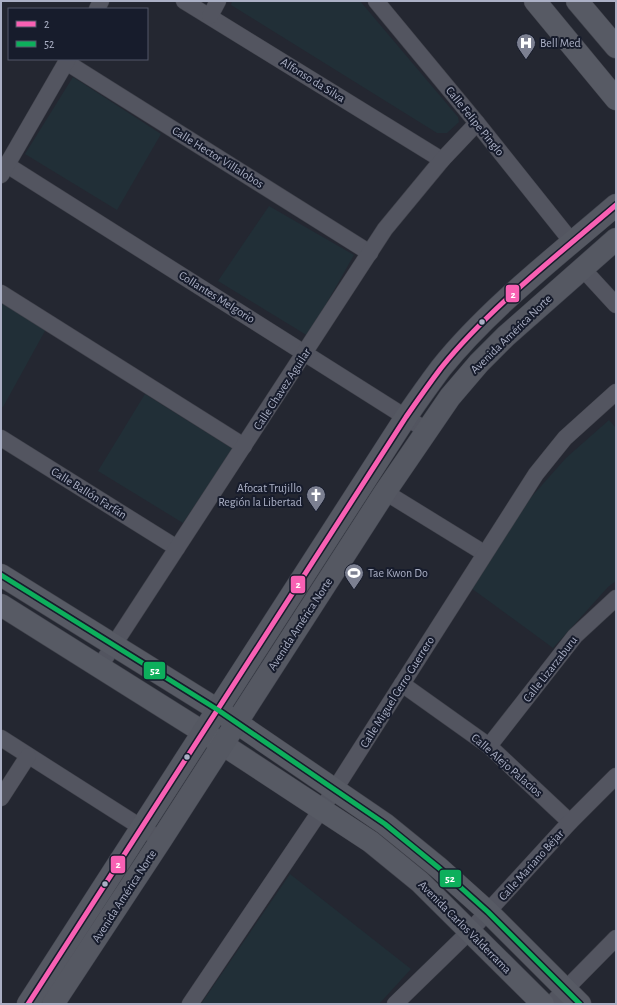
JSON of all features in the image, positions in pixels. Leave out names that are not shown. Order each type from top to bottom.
[{"type":"main road","name":"Avenida América Norte","points":[[28,1004],[204,733],[406,417],[441,368],[477,328],[572,242],[616,205]]},
{"type":"main road","name":"Avenida América Norte","points":[[53,1004],[426,430],[479,363],[582,268],[616,239]]},
{"type":"street","name":"Alfonso da Silva","points":[[184,1],[442,160]]},
{"type":"street","points":[[210,16],[218,1]]},
{"type":"street","name":"Calle Felipe Pinglo","points":[[376,1],[478,123],[572,242]]},
{"type":"street","points":[[535,1],[616,99]]},
{"type":"street","points":[[577,1],[616,47]]},
{"type":"street","points":[[4,170],[67,60]]},
{"type":"street","name":"Calle Hector Villalobos","points":[[67,60],[370,253]]},
{"type":"street","name":"Calle Chavez Aguilar","points":[[100,666],[385,229],[442,160],[478,123]]},
{"type":"street","name":"Collantes Melgorio","points":[[4,170],[305,353],[426,430]]},
{"type":"street","points":[[582,268],[616,305]]},
{"type":"street","points":[[1,293],[244,446]]},
{"type":"street","name":"Calle Miguel Cerro Guerrero","points":[[190,1004],[335,789],[484,553],[536,474],[565,438],[616,392]]},
{"type":"street","name":"Calle Ballón Farfán","points":[[1,438],[177,548]]},
{"type":"street","points":[[385,492],[484,553]]},
{"type":"street","name":"Avenida Carlos Valderrama","points":[[1,574],[218,710],[385,824],[439,868],[488,912],[566,999]]},
{"type":"street","name":"Calle Lizarzaburu","points":[[489,746],[575,636],[616,598]]},
{"type":"street","name":"Avenida Carlos Valderrama","points":[[1,605],[100,666],[322,808],[372,842],[420,882],[543,1004]]},
{"type":"street","name":"Calle Alejo Palacios","points":[[402,684],[489,746],[570,822]]},
{"type":"street","points":[[1,738],[161,840]]},
{"type":"street","points":[[1,798],[28,756]]},
{"type":"street","name":"Calle Mariano Béjar","points":[[395,1004],[470,931],[570,822],[616,776]]},
{"type":"street","points":[[566,999],[616,938]]},
{"type":"shaded area","points":[[232,1],[360,1],[458,117],[459,122],[447,133],[437,133],[231,5]]},
{"type":"shaded area","points":[[73,77],[161,134],[117,210],[25,154]]},
{"type":"shaded area","points":[[269,206],[354,255],[308,336],[218,281]]},
{"type":"shaded area","points":[[1,303],[46,329],[3,407],[1,406]]},
{"type":"shaded area","points":[[145,394],[233,449],[183,523],[98,471]]},
{"type":"shaded area","points":[[609,420],[616,428],[616,581],[608,587],[553,648],[471,588],[526,503],[566,458]]},
{"type":"shaded area","points":[[290,874],[411,969],[379,1004],[201,1004]]},
{"type":"transit line","name":"2","points":[[28,1004],[406,417],[441,368],[480,324],[502,303],[616,205]]},
{"type":"transit line","name":"52","points":[[1,575],[218,710],[385,824],[439,868],[488,912],[580,1004]]},
{"type":"place","name":"Bell Med","points":[[526,60]]},
{"type":"place","name":"Afocat Trujillo Región la Libertad","points":[[316,512]]},
{"type":"place","name":"Tae Kwon Do","points":[[354,590]]}]
